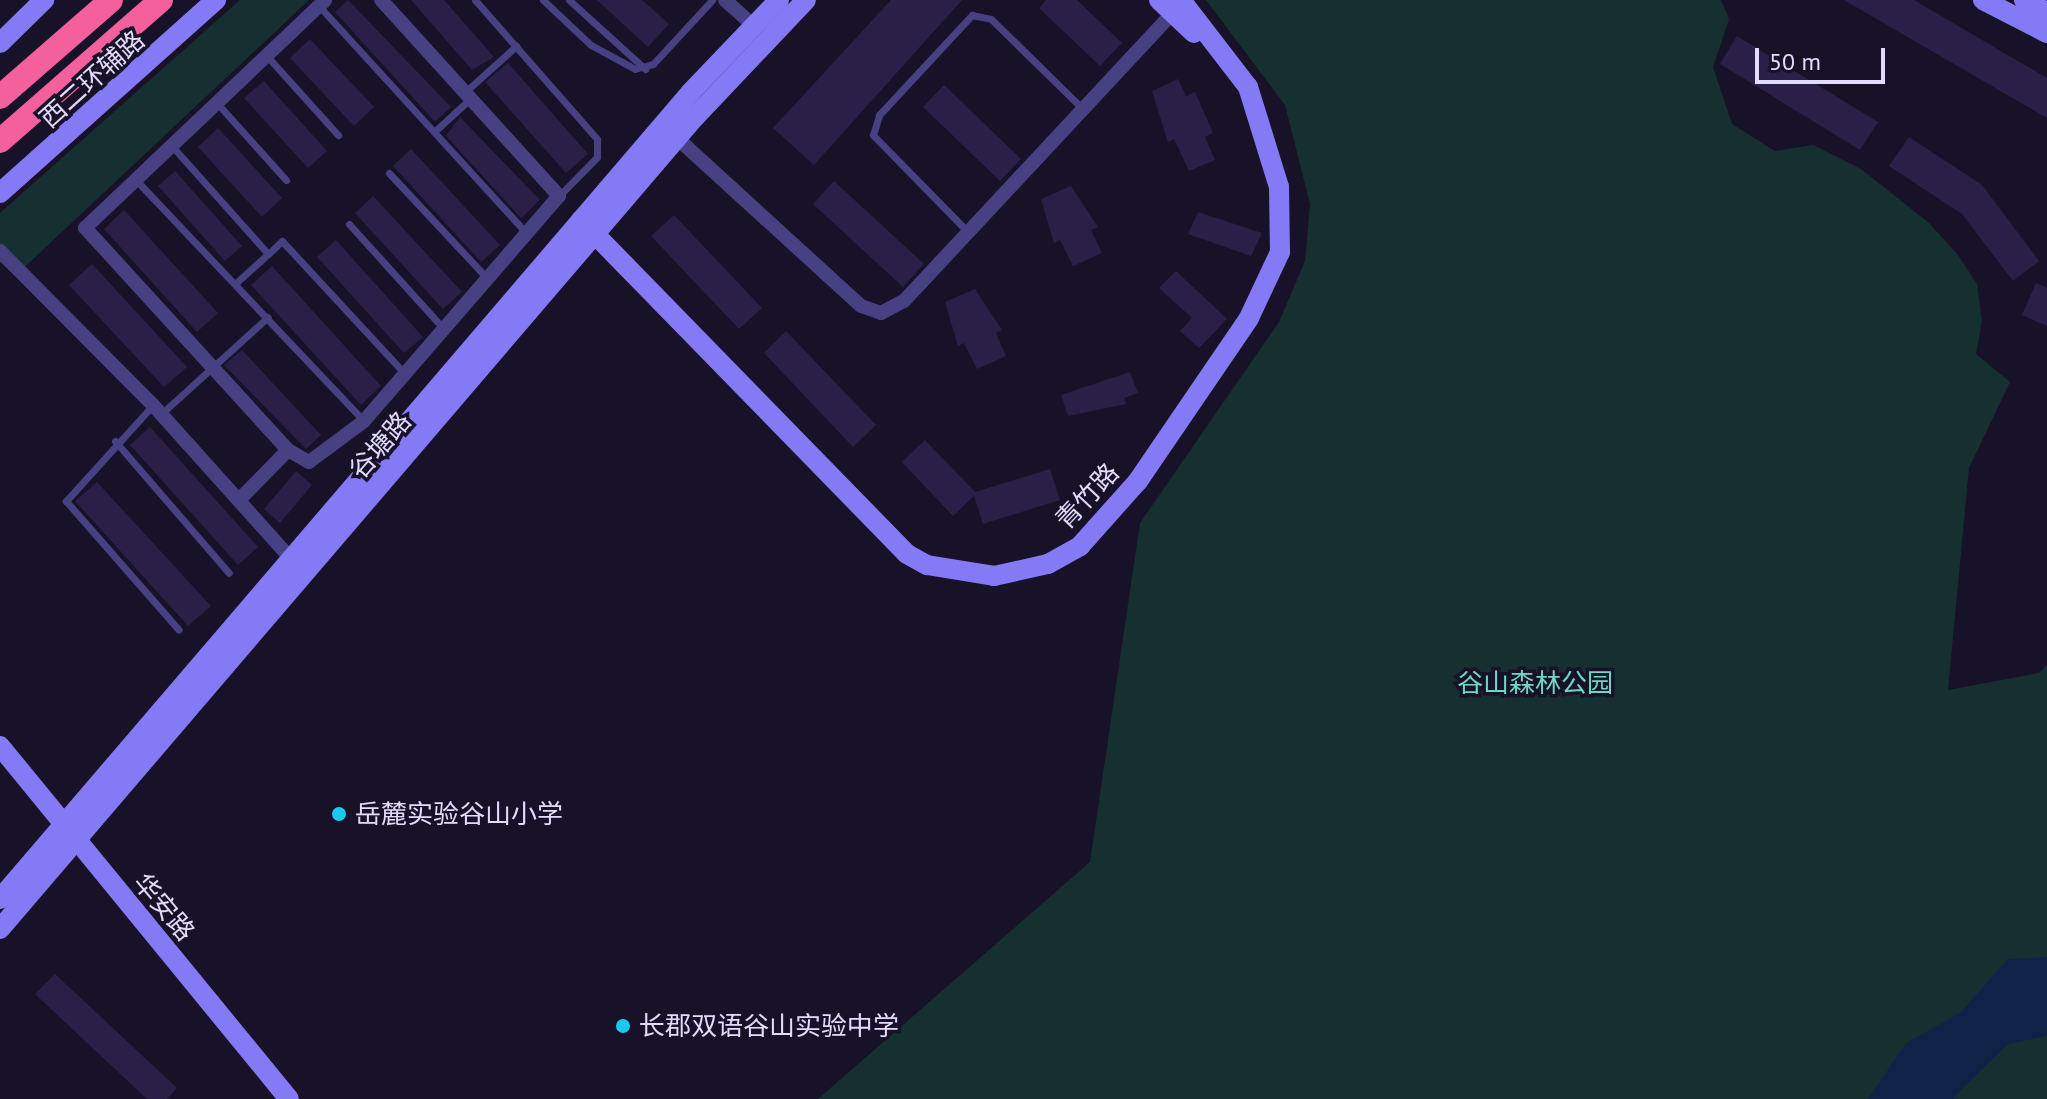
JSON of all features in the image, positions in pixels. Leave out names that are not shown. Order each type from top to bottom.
[{"type":"highway","points":[[0,97],[111,0]]},
{"type":"highway","points":[[0,141],[161,0]]},
{"type":"main road","points":[[0,43],[44,0]]},
{"type":"main road","name":"西二环辅路","points":[[0,193],[216,0]]},
{"type":"main road","name":"谷塘路","points":[[0,899],[65,837],[779,0]]},
{"type":"main road","name":"谷塘路","points":[[0,929],[65,837],[291,559],[590,225],[677,138],[806,0]]},
{"type":"main road","points":[[1983,0],[2047,33]]},
{"type":"main road","points":[[2024,0],[2047,12]]},
{"type":"main road","name":"青竹路","points":[[590,225],[907,554],[927,565],[994,576],[1048,564],[1080,546],[1138,481],[1249,318],[1280,252],[1279,187],[1248,87],[1174,4]]},
{"type":"main road","name":"华安路","points":[[0,746],[65,837],[276,1099]]},
{"type":"main road","name":"华安路","points":[[0,766],[65,837],[289,1099]]},
{"type":"street","points":[[322,3],[87,223],[87,234],[211,368],[288,450],[309,462],[364,421],[559,196],[381,0]]},
{"type":"street","points":[[725,0],[754,26]]},
{"type":"street","points":[[677,138],[870,311],[881,313],[904,301],[1083,109],[1174,4]]},
{"type":"street","points":[[0,251],[157,409],[291,559]]},
{"type":"street","points":[[239,500],[288,450]]},
{"type":"lane","points":[[475,0],[600,147],[559,196]]},
{"type":"lane","points":[[543,0],[607,57],[645,69]]},
{"type":"lane","points":[[569,0],[645,69]]},
{"type":"lane","points":[[645,69],[712,0]]},
{"type":"lane","points":[[322,3],[526,233]]},
{"type":"lane","points":[[968,232],[873,135],[879,115],[972,15],[991,19],[1083,109]]},
{"type":"lane","points":[[434,132],[516,46]]},
{"type":"lane","points":[[266,55],[338,135]]},
{"type":"lane","points":[[216,102],[286,180]]},
{"type":"lane","points":[[170,144],[268,254]]},
{"type":"lane","points":[[389,173],[487,278]]},
{"type":"lane","points":[[135,178],[222,274],[237,282],[364,421]]},
{"type":"lane","points":[[349,224],[444,329]]},
{"type":"lane","points":[[237,282],[282,241],[405,374]]},
{"type":"lane","points":[[179,630],[68,507],[115,441],[211,368],[268,317]]},
{"type":"lane","points":[[115,441],[229,573]]},
{"type":"green space","points":[[240,0],[309,0],[15,276],[0,262],[0,213]]},
{"type":"green space","name":"谷山森林公园","points":[[1206,0],[1721,0],[1729,19],[1713,67],[1732,124],[1775,151],[1813,145],[1861,169],[1929,223],[1958,255],[1977,284],[1982,321],[1976,354],[2010,382],[1969,468],[1948,690],[2039,673],[2047,665],[2047,1099],[818,1099],[1090,862],[1140,523],[1279,322],[1305,261],[1310,204],[1285,105]]},
{"type":"water","points":[[2047,957],[2047,1036],[2008,1044],[1952,1099],[1868,1099],[1906,1043],[1960,1013],[2008,959]]},
{"type":"building","points":[[348,0],[451,107],[435,122],[335,12]]},
{"type":"building","points":[[411,0],[444,0],[494,57],[472,70]]},
{"type":"building","points":[[597,0],[642,0],[669,24],[648,47]]},
{"type":"building","points":[[891,0],[962,0],[814,165],[773,128]]},
{"type":"building","points":[[1046,0],[1077,0],[1122,43],[1100,66],[1039,8]]},
{"type":"building","points":[[1844,0],[1914,0],[2047,78],[2047,118]]},
{"type":"building","points":[[1737,36],[1878,122],[1860,150],[1720,64]]},
{"type":"building","points":[[310,39],[374,107],[354,126],[290,58]]},
{"type":"building","points":[[508,63],[588,154],[566,173],[485,82]]},
{"type":"building","points":[[1178,79],[1186,96],[1195,92],[1213,133],[1205,137],[1215,160],[1189,171],[1174,139],[1168,142],[1152,91]]},
{"type":"building","points":[[264,81],[327,151],[308,168],[244,98]]},
{"type":"building","points":[[944,85],[1021,159],[1000,181],[923,107]]},
{"type":"building","points":[[460,117],[540,200],[521,218],[446,136]]},
{"type":"building","points":[[218,128],[282,198],[262,217],[198,147]]},
{"type":"building","points":[[1909,137],[1982,185],[2039,261],[2013,281],[1962,214],[1889,166]]},
{"type":"building","points":[[411,149],[500,245],[481,262],[393,166]]},
{"type":"building","points":[[175,171],[242,246],[225,261],[158,186]]},
{"type":"building","points":[[834,181],[924,264],[903,287],[813,204]]},
{"type":"building","points":[[1071,186],[1098,227],[1091,230],[1102,253],[1073,266],[1060,240],[1054,243],[1041,199]]},
{"type":"building","points":[[373,196],[462,292],[443,309],[355,213]]},
{"type":"building","points":[[124,210],[218,313],[197,332],[104,229]]},
{"type":"building","points":[[1198,212],[1262,233],[1251,256],[1188,234]]},
{"type":"building","points":[[674,215],[762,308],[739,329],[651,236]]},
{"type":"building","points":[[336,240],[423,337],[404,353],[317,257]]},
{"type":"building","points":[[92,264],[187,367],[164,387],[69,285]]},
{"type":"building","points":[[272,266],[381,386],[361,405],[251,285]]},
{"type":"building","points":[[1176,271],[1227,319],[1199,348],[1180,331],[1192,318],[1159,288]]},
{"type":"building","points":[[2036,283],[2047,288],[2047,326],[2022,315]]},
{"type":"building","points":[[975,289],[1002,330],[996,333],[1006,356],[977,369],[964,343],[958,346],[945,302]]},
{"type":"building","points":[[786,331],[876,425],[853,447],[764,353]]},
{"type":"building","points":[[242,350],[321,435],[306,449],[224,365]]},
{"type":"building","points":[[1130,372],[1138,393],[1124,398],[1126,404],[1068,416],[1061,395]]},
{"type":"building","points":[[150,427],[258,547],[238,565],[130,445]]},
{"type":"building","points":[[925,440],[975,492],[1050,469],[1060,500],[983,524],[974,496],[953,516],[902,462]]},
{"type":"building","points":[[296,471],[312,485],[280,523],[264,509]]},
{"type":"building","points":[[97,482],[211,606],[188,626],[75,501]]},
{"type":"building","points":[[55,974],[177,1088],[167,1099],[147,1099],[35,994]]},
{"type":"place","name":"岳麓实验谷山小学","points":[[339,814]]},
{"type":"place","name":"长郡双语谷山实验中学","points":[[623,1026]]}]
